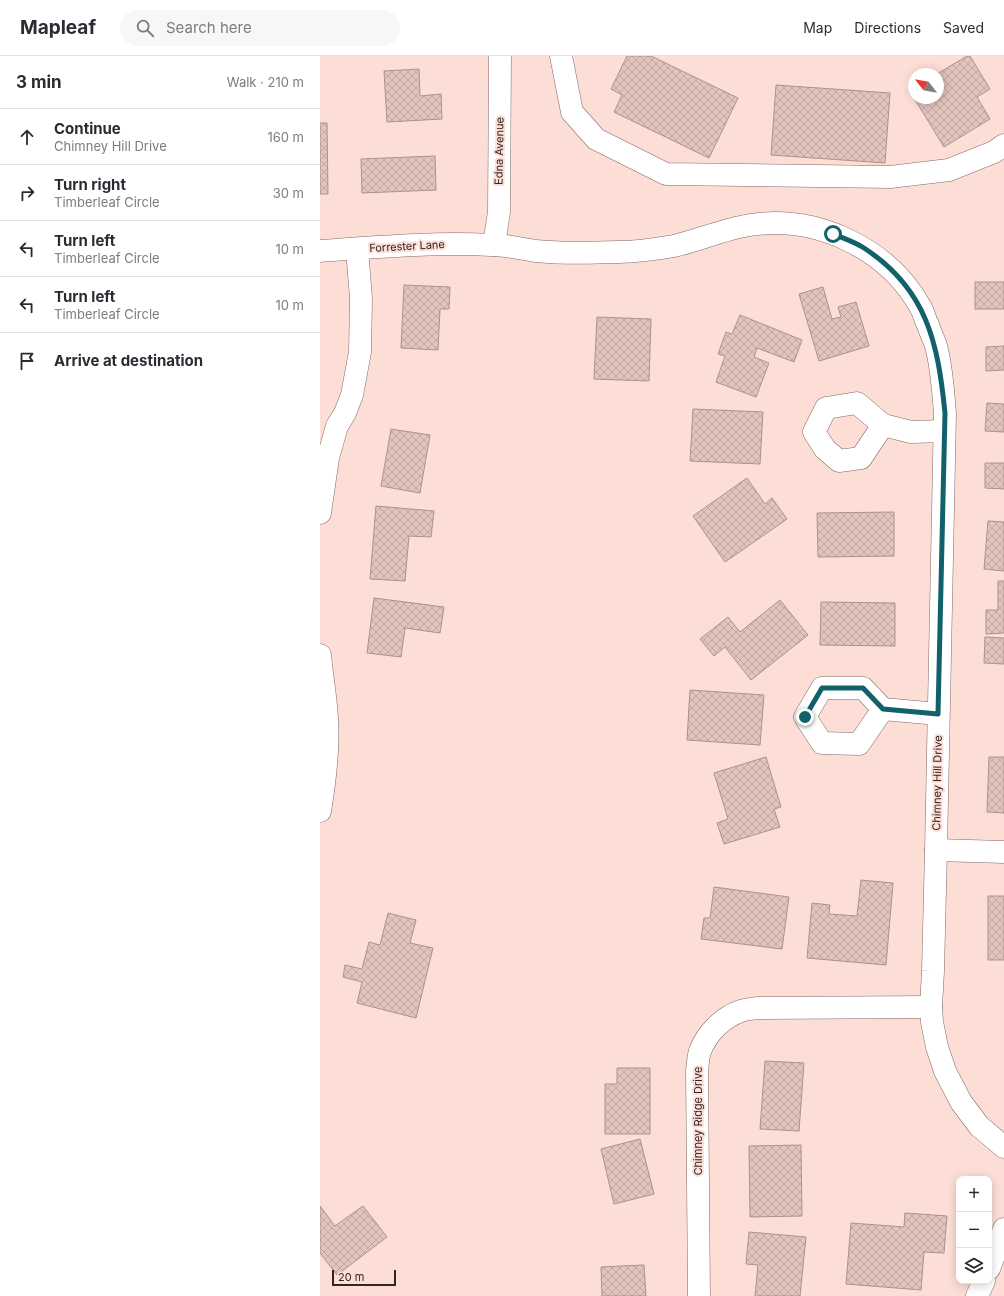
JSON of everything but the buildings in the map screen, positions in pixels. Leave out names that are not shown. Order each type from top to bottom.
[{"type":"street","name":"Edna Avenue","points":[[494,245],[499,212],[500,56]]},
{"type":"street","points":[[561,56],[572,112],[596,139],[666,174],[890,177],[949,170],[994,152],[1004,145]]},
{"type":"street","name":"Chimney Hill Drive","points":[[494,245],[538,251],[578,254],[626,252],[675,246],[724,230],[751,225],[771,223],[798,225],[833,234],[862,247],[886,264],[904,283],[921,309],[936,347],[942,377],[945,413],[936,850],[931,1007],[932,1022],[944,1071],[961,1102],[979,1126],[1004,1148]]},
{"type":"street","name":"Forrester Lane","points":[[320,251],[439,243],[494,245]]},
{"type":"street","points":[[320,513],[328,458],[337,426],[345,413],[352,395],[360,352],[361,298],[357,249]]},
{"type":"street","points":[[883,425],[911,432],[944,431]]},
{"type":"street","points":[[320,655],[328,739],[324,786],[320,811]]},
{"type":"street","points":[[883,709],[938,714]]},
{"type":"street","points":[[936,850],[1004,852]]},
{"type":"street","name":"Chimney Ridge Drive","points":[[699,1296],[697,1070],[700,1052],[708,1036],[719,1024],[728,1018],[742,1011],[757,1008],[931,1007]]},
{"type":"street","points":[[992,1260],[1004,1228]]},
{"type":"street","points":[[977,1296],[983,1284]]},
{"type":"route","points":[[805,717],[822,688],[863,688],[883,709],[938,714],[945,413],[942,377],[936,347],[921,309],[904,283],[886,264],[862,247],[833,234]]}]
